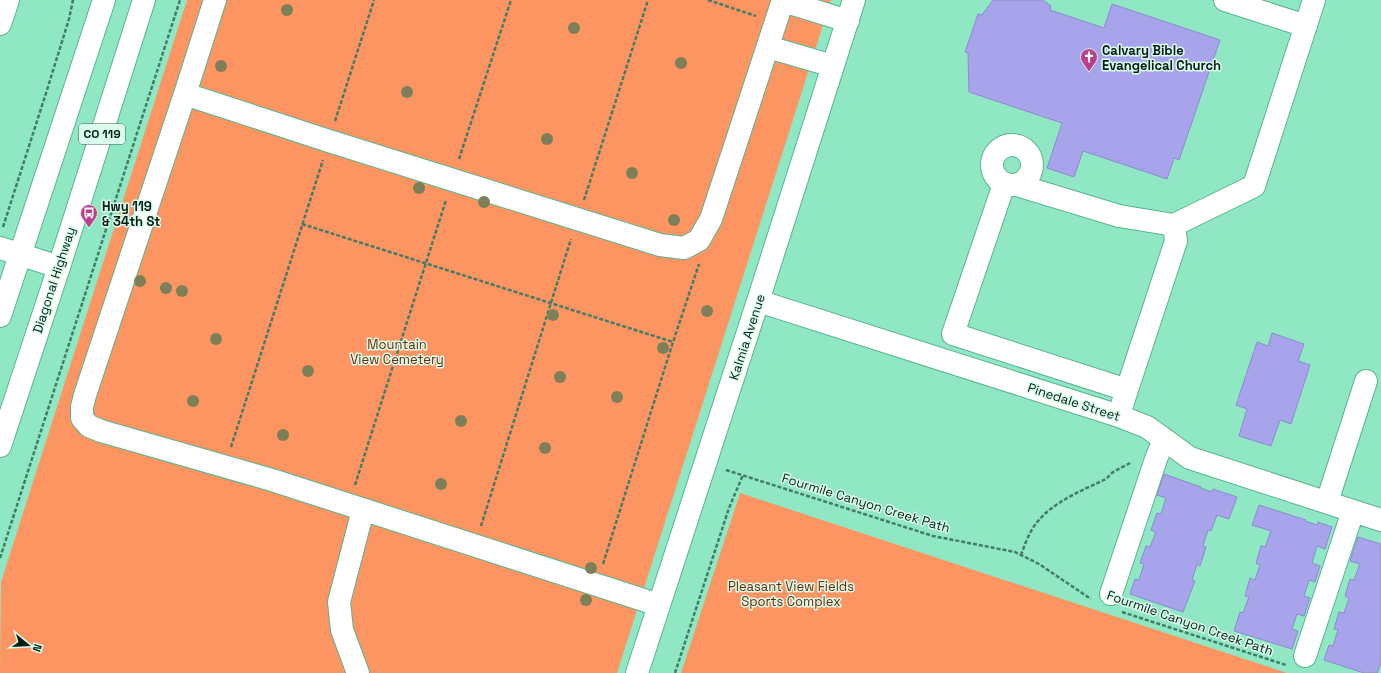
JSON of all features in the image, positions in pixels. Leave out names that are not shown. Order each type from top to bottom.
[{"type":"main road","points":[[0,24],[8,0]]},
{"type":"main road","name":"CO 119","points":[[0,316],[8,244],[104,0]]},
{"type":"main road","name":"Diagonal Highway","points":[[0,446],[144,0]]},
{"type":"main road","points":[[215,0],[85,395],[82,407],[82,418],[89,426],[101,431],[224,466],[356,507],[659,605]]},
{"type":"main road","points":[[185,94],[660,245],[684,248],[699,240],[711,219],[783,0],[848,21]]},
{"type":"main road","name":"Kalmia Avenue","points":[[637,673],[758,302],[854,0]]},
{"type":"main road","points":[[1225,0],[1306,26]]},
{"type":"main road","points":[[946,361],[953,334],[1010,184],[1118,216],[1174,225],[1254,186],[1314,0]]},
{"type":"main road","points":[[768,47],[833,66]]},
{"type":"main road","points":[[1119,416],[1176,241],[1174,225]]},
{"type":"main road","points":[[8,244],[59,267]]},
{"type":"main road","name":"Pinedale Street","points":[[758,302],[1119,416],[1147,427],[1160,449],[1381,520]]},
{"type":"main road","points":[[953,334],[1127,390]]},
{"type":"main road","points":[[1327,502],[1366,381]]},
{"type":"main road","points":[[1108,602],[1160,449]]},
{"type":"main road","points":[[356,507],[339,602],[342,630],[358,673]]},
{"type":"main road","points":[[1296,661],[1353,511]]},
{"type":"path","points":[[8,244],[47,90],[74,0]]},
{"type":"path","points":[[0,558],[180,0]]},
{"type":"path","points":[[224,466],[374,0]]},
{"type":"path","points":[[356,507],[426,263],[510,0]]},
{"type":"path","points":[[474,545],[550,303],[648,0]]},
{"type":"path","points":[[708,0],[776,22]]},
{"type":"path","points":[[302,224],[673,342]]},
{"type":"path","points":[[597,584],[673,342],[700,264]]},
{"type":"path","points":[[1021,555],[1037,522],[1055,506],[1106,479],[1114,472],[1131,462],[1145,459],[1160,449]]},
{"type":"path","name":"Fourmile Canyon Creek Path","points":[[705,463],[933,536],[1015,552],[1039,564],[1089,598],[1108,602],[1296,661]]},
{"type":"path","points":[[675,673],[729,508],[743,475]]},
{"type":"green space","name":"Mountain View Cemetery","points":[[187,0],[831,0],[617,673],[0,673],[1,582]]},
{"type":"green space","name":"Pleasant View Fields Sports Complex","points":[[740,493],[1287,673],[681,673]]},
{"type":"building","name":"Calvary Bible Evangelical Church","points":[[993,0],[1043,0],[1051,6],[1050,10],[1104,28],[1112,4],[1220,40],[1179,160],[1174,158],[1167,179],[1083,151],[1074,177],[1047,168],[1062,123],[969,92],[968,53],[965,52],[978,14],[982,15]]},
{"type":"building","points":[[1272,333],[1304,344],[1298,361],[1310,365],[1291,424],[1280,420],[1271,446],[1239,436],[1247,409],[1236,405],[1257,342],[1268,346]]},
{"type":"building","points":[[1164,474],[1212,492],[1213,489],[1237,497],[1229,519],[1217,515],[1211,531],[1208,530],[1203,546],[1206,547],[1200,566],[1197,564],[1192,580],[1195,581],[1183,612],[1130,594],[1135,579],[1139,580],[1144,564],[1140,563],[1146,546],[1150,547],[1156,532],[1151,530],[1157,513],[1161,514],[1166,498],[1157,495]]},
{"type":"building","points":[[1259,505],[1317,525],[1318,522],[1332,527],[1325,549],[1317,546],[1312,563],[1320,566],[1315,582],[1309,580],[1304,596],[1310,598],[1304,616],[1297,614],[1292,629],[1298,631],[1292,649],[1234,631],[1240,612],[1243,613],[1249,597],[1245,596],[1250,578],[1255,580],[1260,565],[1256,563],[1261,546],[1265,547],[1271,531],[1252,525]]},
{"type":"building","points":[[1358,537],[1381,544],[1381,663],[1377,673],[1364,673],[1324,660],[1329,645],[1333,646],[1338,630],[1334,629],[1339,612],[1344,613],[1349,598],[1345,596],[1350,579],[1354,580],[1360,564],[1350,561]]},
{"type":"place","name":"Calvary Bible Evangelical Church","points":[[1089,72]]},
{"type":"place","name":"Hwy 119 & 34th St","points":[[89,228]]}]
